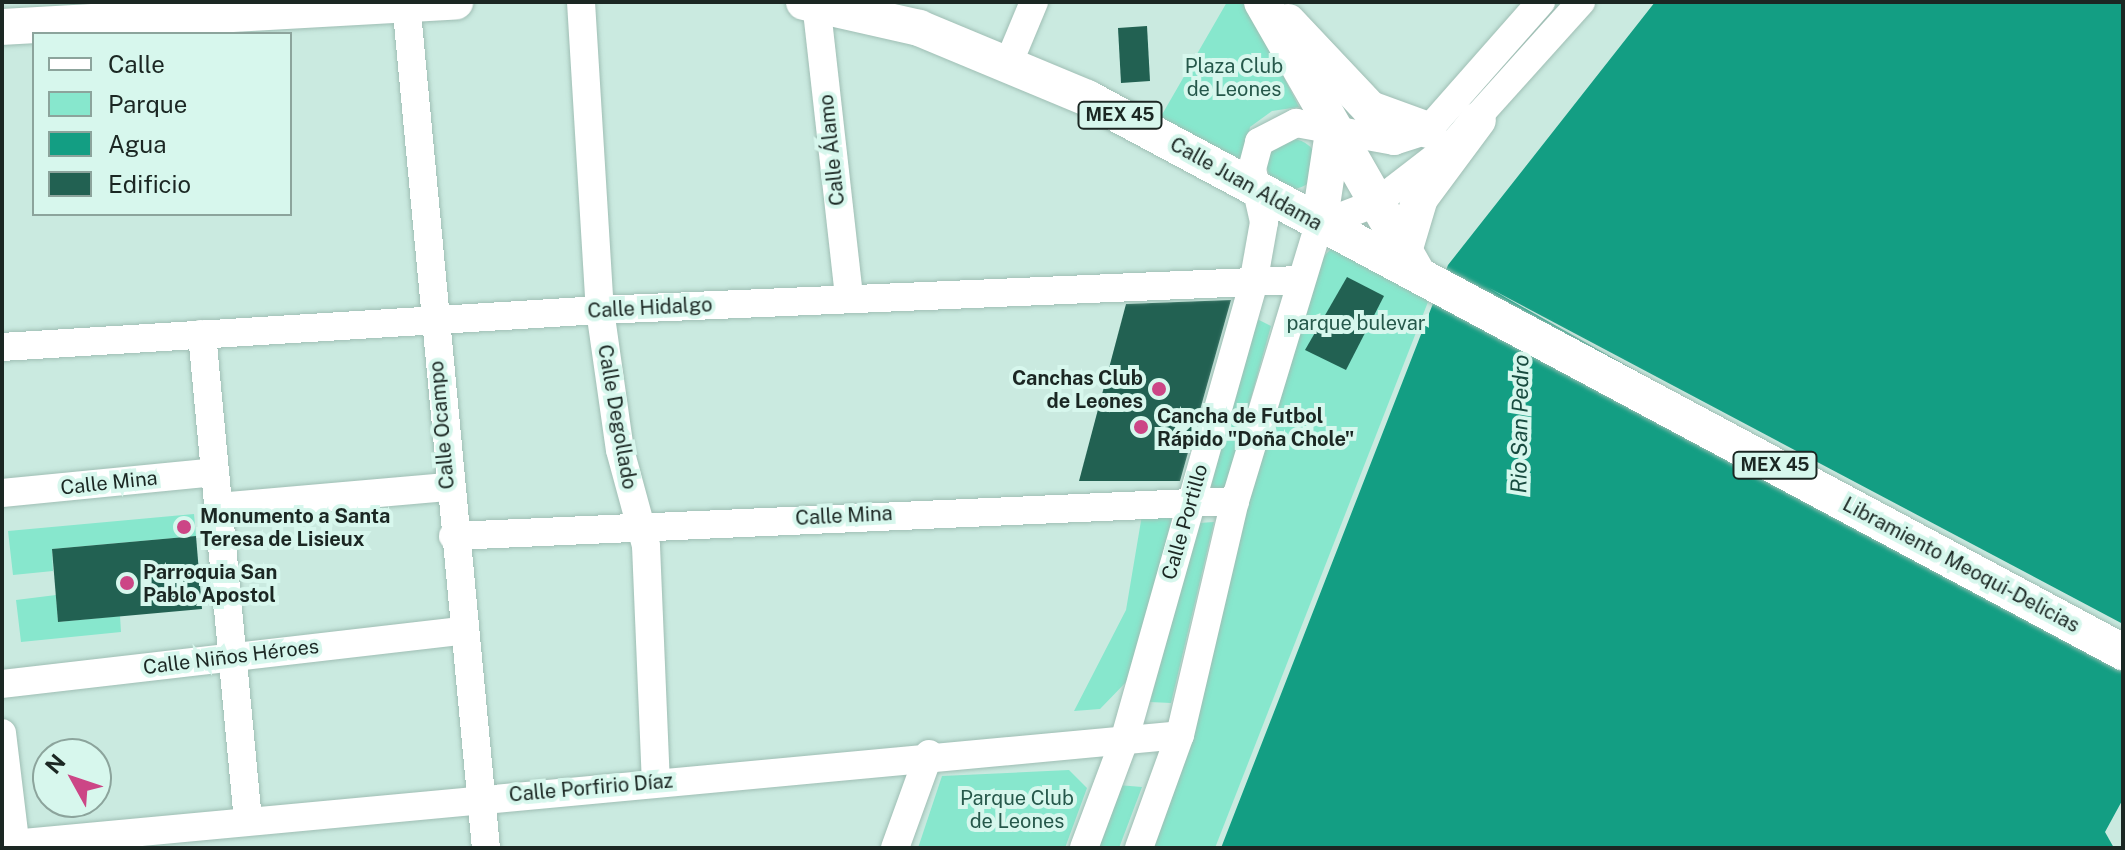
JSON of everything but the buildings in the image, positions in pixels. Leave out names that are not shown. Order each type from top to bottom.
[{"type":"main road","points":[[2,27],[75,13],[455,2]]},
{"type":"main road","name":"Calle Juan Aldama","points":[[812,2],[869,12],[1009,62],[1319,225],[1416,266]]},
{"type":"main road","name":"MEX 45","points":[[1262,2],[1333,132],[1416,266]]},
{"type":"main road","points":[[1269,2],[1370,109],[1428,130]]},
{"type":"main road","points":[[1416,266],[1420,198],[1478,120]]},
{"type":"main road","points":[[1319,225],[1333,132]]},
{"type":"main road","name":"Libramiento Meoqui-Delicias","points":[[1416,266],[2123,652]]},
{"type":"street","name":"Calle Degollado","points":[[581,2],[600,310],[623,465],[642,526],[656,782]]},
{"type":"street","name":"Calle Álamo","points":[[812,2],[849,298]]},
{"type":"street","points":[[1009,62],[1034,2]]},
{"type":"street","points":[[1428,130],[1541,2]]},
{"type":"street","points":[[1139,848],[1180,735],[1235,501],[1299,280],[1319,225],[1376,203],[1478,120],[1581,2]]},
{"type":"street","name":"Calle Ocampo","points":[[406,4],[460,631],[486,848]]},
{"type":"street","name":"Calle Portillo","points":[[1084,848],[1124,741],[1253,284],[1264,222],[1254,155],[1266,134],[1296,123],[1394,141],[1428,130]]},
{"type":"street","name":"Calle Hidalgo","points":[[2,347],[600,310],[1299,280]]},
{"type":"street","points":[[202,334],[248,819]]},
{"type":"street","name":"Calle Mina","points":[[2,493],[215,472]]},
{"type":"street","points":[[218,507],[447,487]]},
{"type":"street","name":"Calle Mina","points":[[453,536],[1191,499],[1235,501]]},
{"type":"street","name":"Calle Niños Héroes","points":[[2,684],[460,631]]},
{"type":"street","points":[[2,733],[11,845]]},
{"type":"street","name":"Calle Porfirio Díaz","points":[[11,845],[198,836],[248,819],[929,754],[1180,735]]},
{"type":"street","points":[[895,848],[929,754]]},
{"type":"green space","name":"Plaza Club de Leones","points":[[1227,2],[1246,2],[1299,107],[1272,111],[1250,127],[1242,174],[1156,125]]},
{"type":"green space","points":[[1292,139],[1310,146],[1317,164],[1310,182],[1292,189],[1274,182],[1267,164],[1274,146]]},
{"type":"green space","name":"parque bulevar","points":[[1333,247],[1433,289],[1215,848],[1141,848],[1311,269]]},
{"type":"green space","points":[[1255,318],[1271,326],[1225,491],[1211,487]]},
{"type":"green space","points":[[1175,507],[1130,678],[1100,709],[1074,711],[1126,610],[1143,509]]},
{"type":"green space","points":[[194,514],[196,536],[52,549],[53,571],[13,575],[8,531]]},
{"type":"green space","points":[[1214,522],[1171,703],[1150,702],[1199,523]]},
{"type":"green space","points":[[56,595],[58,622],[120,616],[121,632],[21,642],[16,600]]},
{"type":"green space","name":"Parque Club de Leones","points":[[1069,770],[1087,788],[1065,848],[918,848],[942,776]]},
{"type":"green space","points":[[1118,785],[1142,787],[1119,848],[1095,848]]},
{"type":"water","name":"Rio San Pedro","points":[[1655,2],[2123,2],[2123,624],[1489,288],[2123,646],[2123,799],[2105,832],[2114,848],[1221,848],[1448,265]]},
{"type":"place","name":"Canchas Club de Leones","points":[[1159,389]]},
{"type":"place","name":"Cancha de Futbol Rápido \"Doña Chole\"","points":[[1141,427]]},
{"type":"place","name":"Monumento a Santa Teresa de Lisieux","points":[[184,527]]},
{"type":"place","name":"Parroquia San Pablo Apostol","points":[[127,583]]}]
